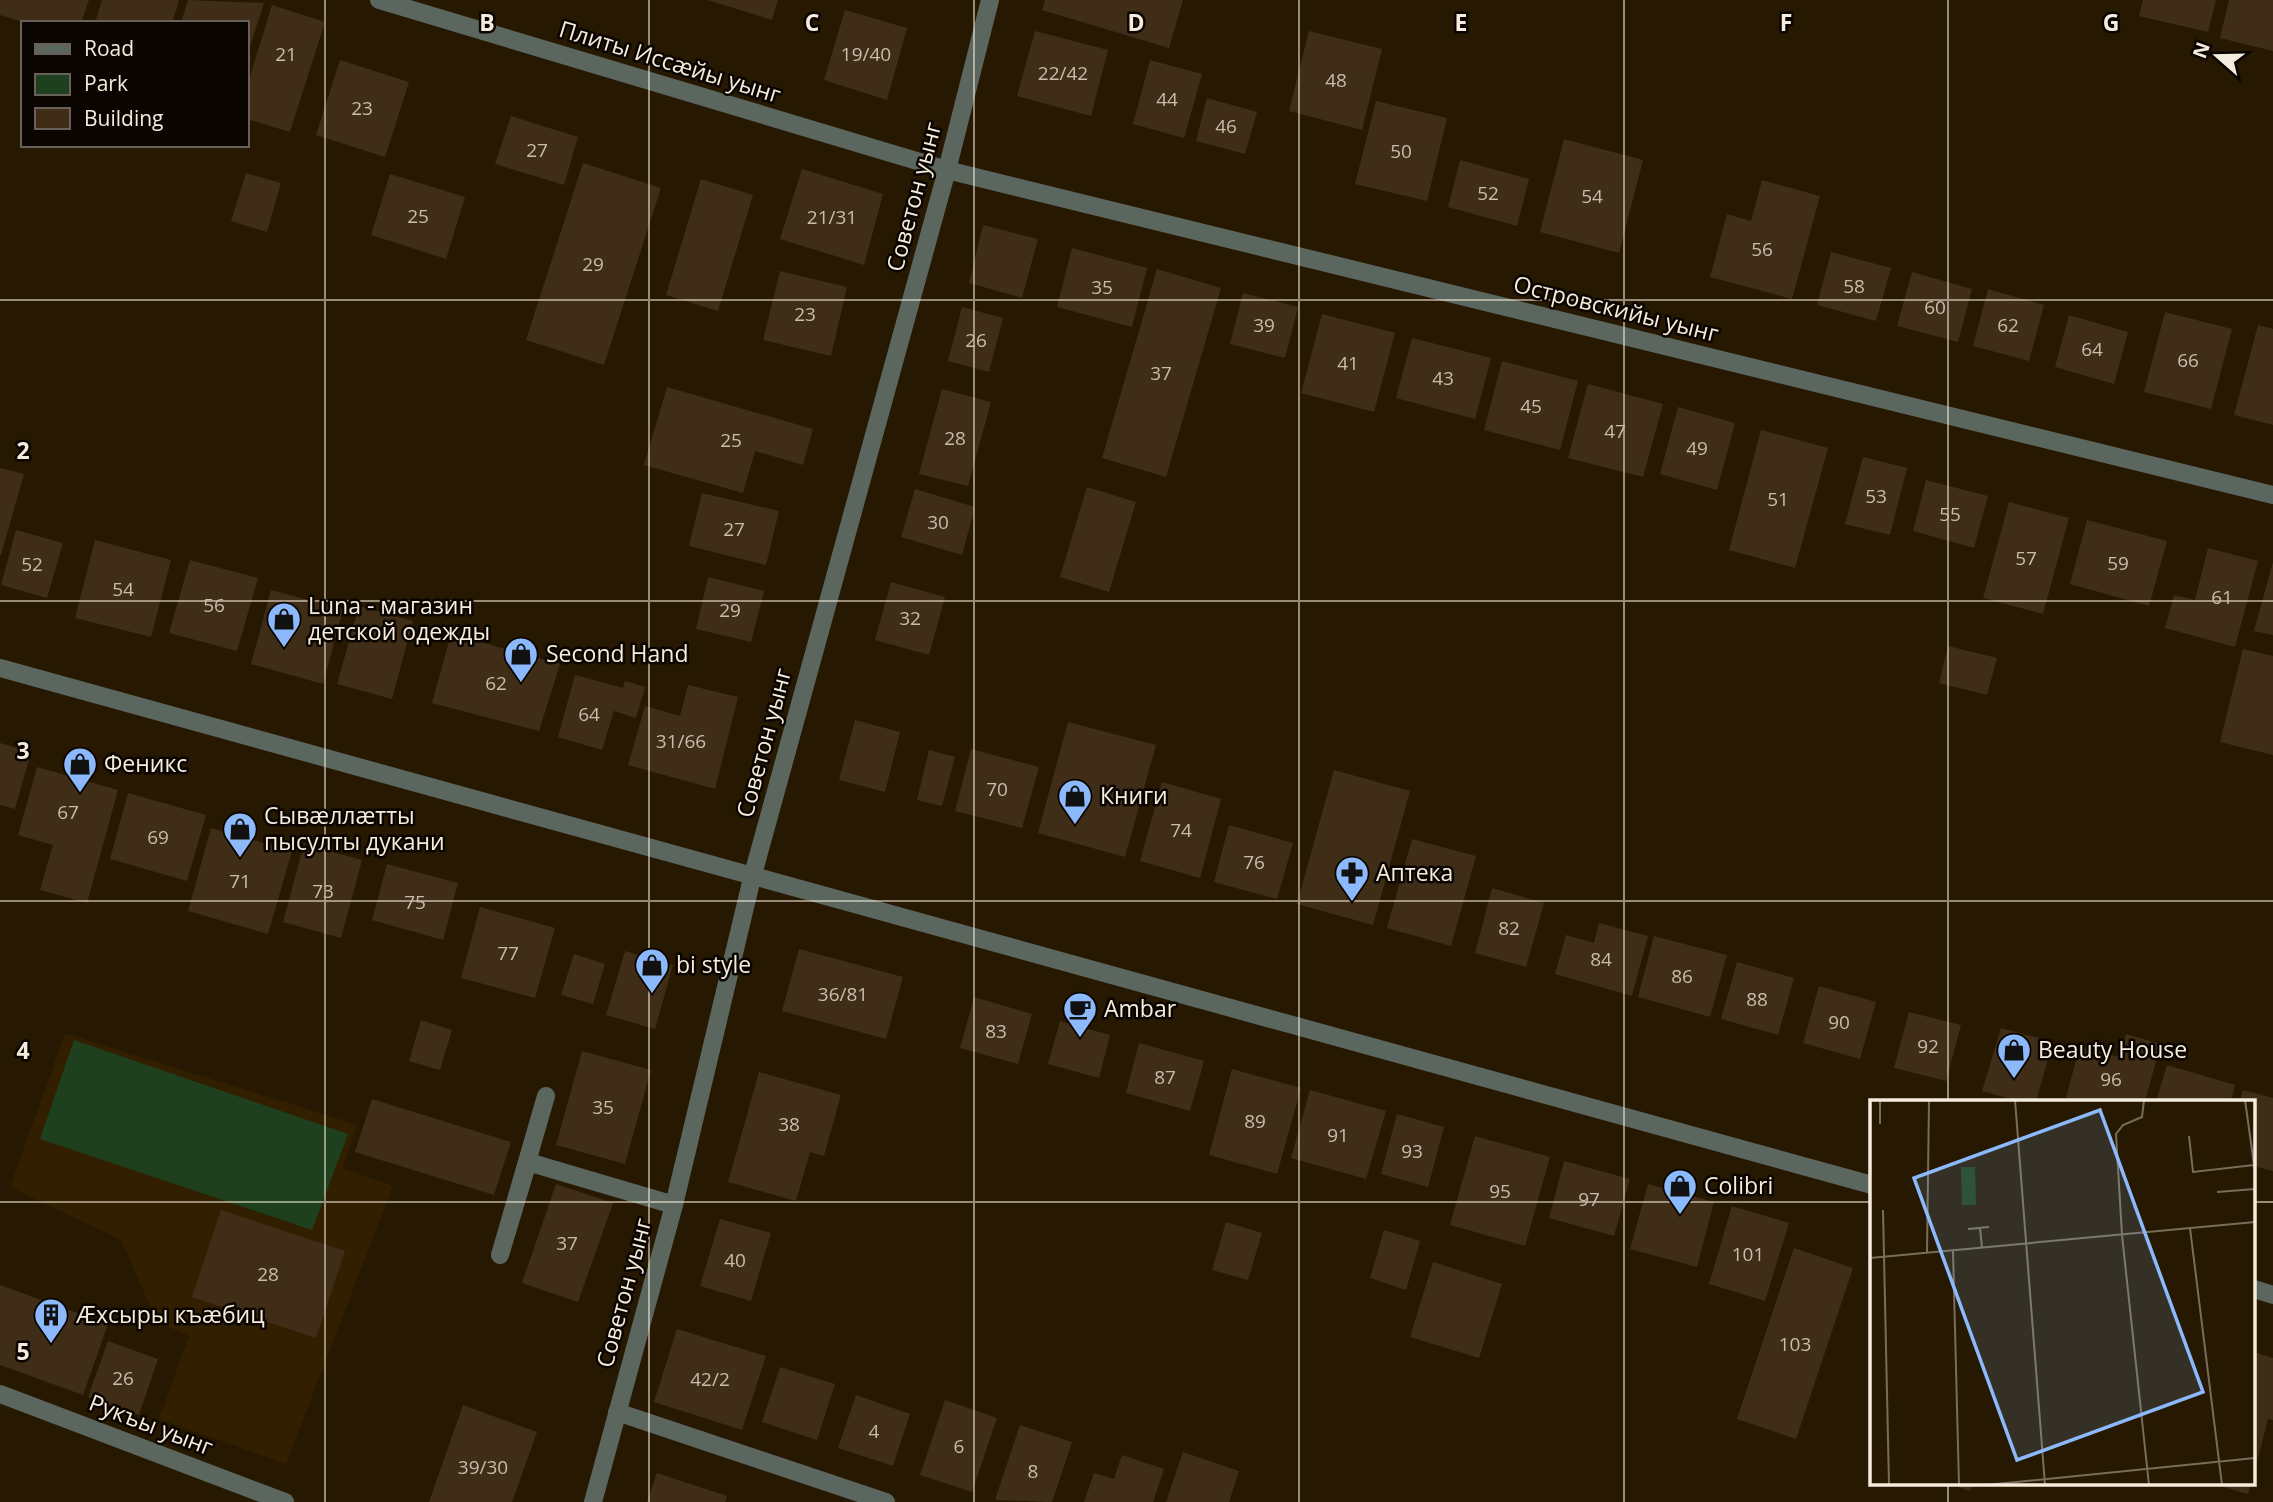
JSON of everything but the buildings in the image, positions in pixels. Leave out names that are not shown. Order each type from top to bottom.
[{"type":"street","name":"Плиты Иссæйы уынг","points":[[379,0],[947,170]]},
{"type":"street","name":"Советон уынг","points":[[593,1502],[674,1205],[752,878],[947,170],[990,0]]},
{"type":"street","name":"Островскийы уынг","points":[[947,170],[2273,495]]},
{"type":"street","points":[[0,668],[752,878],[1870,1184]]},
{"type":"street","points":[[546,1096],[500,1255],[528,1162],[674,1205]]},
{"type":"street","points":[[2256,1290],[2273,1295]]},
{"type":"street","name":"Рукъы уынг","points":[[0,1394],[285,1502]]},
{"type":"street","points":[[618,1412],[886,1502]]},
{"type":"shaded area","points":[[65,1033],[358,1125],[343,1168],[393,1186],[286,1464],[159,1419],[189,1336],[157,1322],[121,1240],[10,1187]]},
{"type":"green space","points":[[74,1040],[348,1134],[312,1230],[40,1139]]},
{"type":"place","name":"Luna - магазин детской одежды","points":[[284,649]]},
{"type":"place","name":"Second Hand","points":[[521,684]]},
{"type":"place","name":"Феникс","points":[[80,794]]},
{"type":"place","name":"Книги","points":[[1075,826]]},
{"type":"place","name":"Сывæллæтты пысулты дукани","points":[[240,859]]},
{"type":"place","name":"Аптека","points":[[1352,903]]},
{"type":"place","name":"bi style","points":[[652,995]]},
{"type":"place","name":"Ambar","points":[[1080,1039]]},
{"type":"place","name":"Beauty House","points":[[2014,1080]]},
{"type":"place","name":"Colibri","points":[[1680,1216]]},
{"type":"place","name":"Æхсыры къæбиц","points":[[51,1345]]}]
